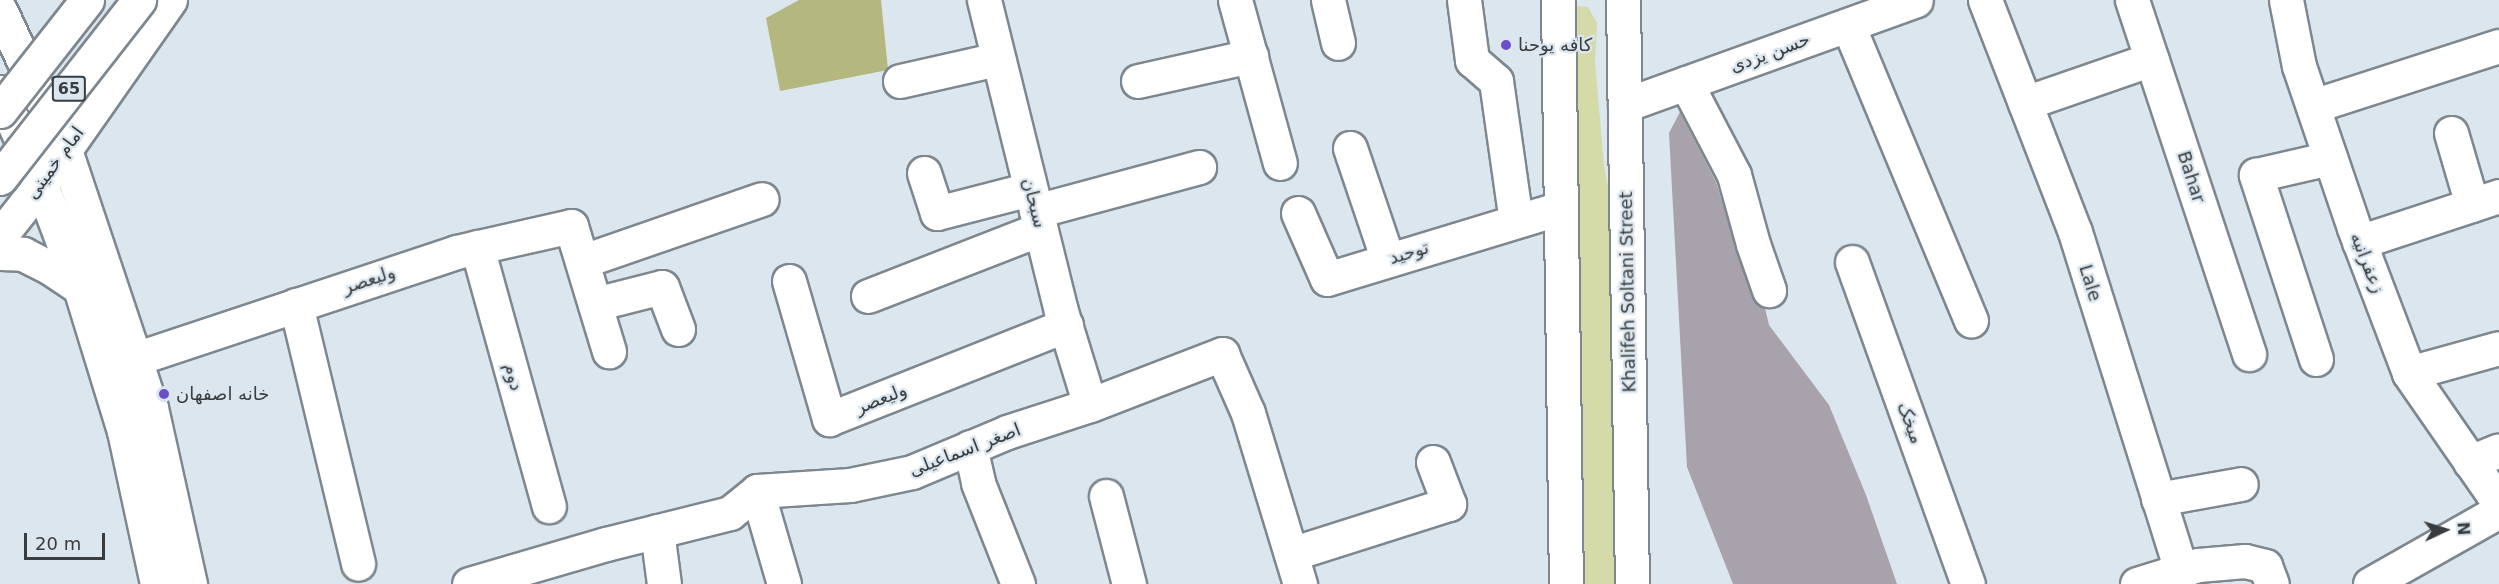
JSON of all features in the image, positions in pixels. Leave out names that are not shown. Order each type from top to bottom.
[{"type":"main road","name":"65","points":[[0,111],[87,0]]},
{"type":"main road","name":"65","points":[[0,178],[139,0]]},
{"type":"main road","name":"امام خمینی","points":[[0,236],[65,150],[170,0]]},
{"type":"main road","name":"سبحان","points":[[984,0],[1066,326],[1090,405]]},
{"type":"main road","points":[[1235,0],[1280,163]]},
{"type":"main road","points":[[1328,0],[1338,43]]},
{"type":"main road","points":[[1464,0],[1472,60],[1496,81],[1516,221]]},
{"type":"main road","name":"حسن یزدی","points":[[1624,105],[1916,0]]},
{"type":"main road","name":"Lale","points":[[1985,0],[2075,232],[2181,570]]},
{"type":"main road","name":"Bahar","points":[[2132,0],[2249,354]]},
{"type":"main road","name":"زعفرانیه","points":[[2286,0],[2299,66],[2359,242],[2409,373],[2485,456],[2499,503]]},
{"type":"main road","points":[[1560,2],[1560,208],[1566,584]]},
{"type":"main road","name":"Khalifeh Soltani Street","points":[[1618,8],[1624,105],[1632,584]]},
{"type":"main road","points":[[8,17],[65,150],[81,198],[107,326],[124,431],[158,584]]},
{"type":"main road","points":[[1848,25],[1971,320]]},
{"type":"main road","points":[[2313,106],[2499,46]]},
{"type":"main road","points":[[1138,81],[1251,56]]},
{"type":"main road","points":[[900,81],[998,58]]},
{"type":"main road","points":[[2025,104],[2152,59]]},
{"type":"main road","points":[[1686,83],[1734,175],[1753,244],[1769,290]]},
{"type":"main road","points":[[0,92],[40,184],[80,288],[107,326],[135,359],[151,408],[190,584]]},
{"type":"main road","points":[[81,198],[81,161],[97,105]]},
{"type":"main road","points":[[2359,242],[2486,201],[2451,133]]},
{"type":"main road","points":[[1350,148],[1388,260]]},
{"type":"main road","points":[[2316,359],[2256,175],[2330,158]]},
{"type":"main road","points":[[868,296],[1036,210],[1199,166]]},
{"type":"main road","points":[[924,173],[937,213],[1036,210]]},
{"type":"main road","points":[[609,351],[583,261],[762,199]]},
{"type":"main road","name":"توحید","points":[[1298,213],[1327,279],[1560,208]]},
{"type":"main road","name":"ولیعصر","points":[[135,359],[477,248],[571,226],[583,261]]},
{"type":"main road","name":"دوم","points":[[477,248],[549,506]]},
{"type":"main road","points":[[0,253],[23,254],[49,267],[80,288]]},
{"type":"main road","name":"میخک","points":[[1852,262],[1968,584]]},
{"type":"main road","name":"ولیعصر","points":[[789,281],[829,419],[1066,326]]},
{"type":"main road","points":[[595,304],[662,287],[678,328]]},
{"type":"main road","points":[[296,305],[358,564]]},
{"type":"main road","points":[[2409,373],[2499,348]]},
{"type":"main road","name":"اصغر اسماعیلی","points":[[757,491],[850,486],[912,472],[1007,432],[1090,405],[1222,354],[1248,413],[1295,569]]},
{"type":"main road","points":[[970,447],[978,483],[1018,584]]},
{"type":"main road","points":[[1295,569],[1449,504],[1432,462]]},
{"type":"main road","points":[[2158,500],[2241,484]]},
{"type":"main road","points":[[469,584],[730,513],[757,491],[784,584]]},
{"type":"main road","points":[[1106,496],[1129,584]]},
{"type":"main road","points":[[2370,584],[2499,511]]},
{"type":"main road","points":[[657,531],[664,584]]},
{"type":"main road","points":[[2137,584],[2198,566],[2245,561],[2265,566],[2272,584]]},
{"type":"green space","points":[[799,0],[881,0],[888,70],[780,91],[766,18]]},
{"type":"green space","points":[[1577,6],[1588,7],[1597,23],[1595,62],[1604,165],[1615,226],[1618,584],[1578,584],[1569,20]]},
{"type":"building","points":[[1680,112],[1716,182],[1752,297],[1757,305],[1765,308],[1769,325],[1829,405],[1866,495],[1897,584],[1733,584],[1687,467],[1669,133]]},
{"type":"place","name":"کافه یوحنا","points":[[1506,45]]},
{"type":"place","name":"خانه اصفهان","points":[[164,394]]}]
